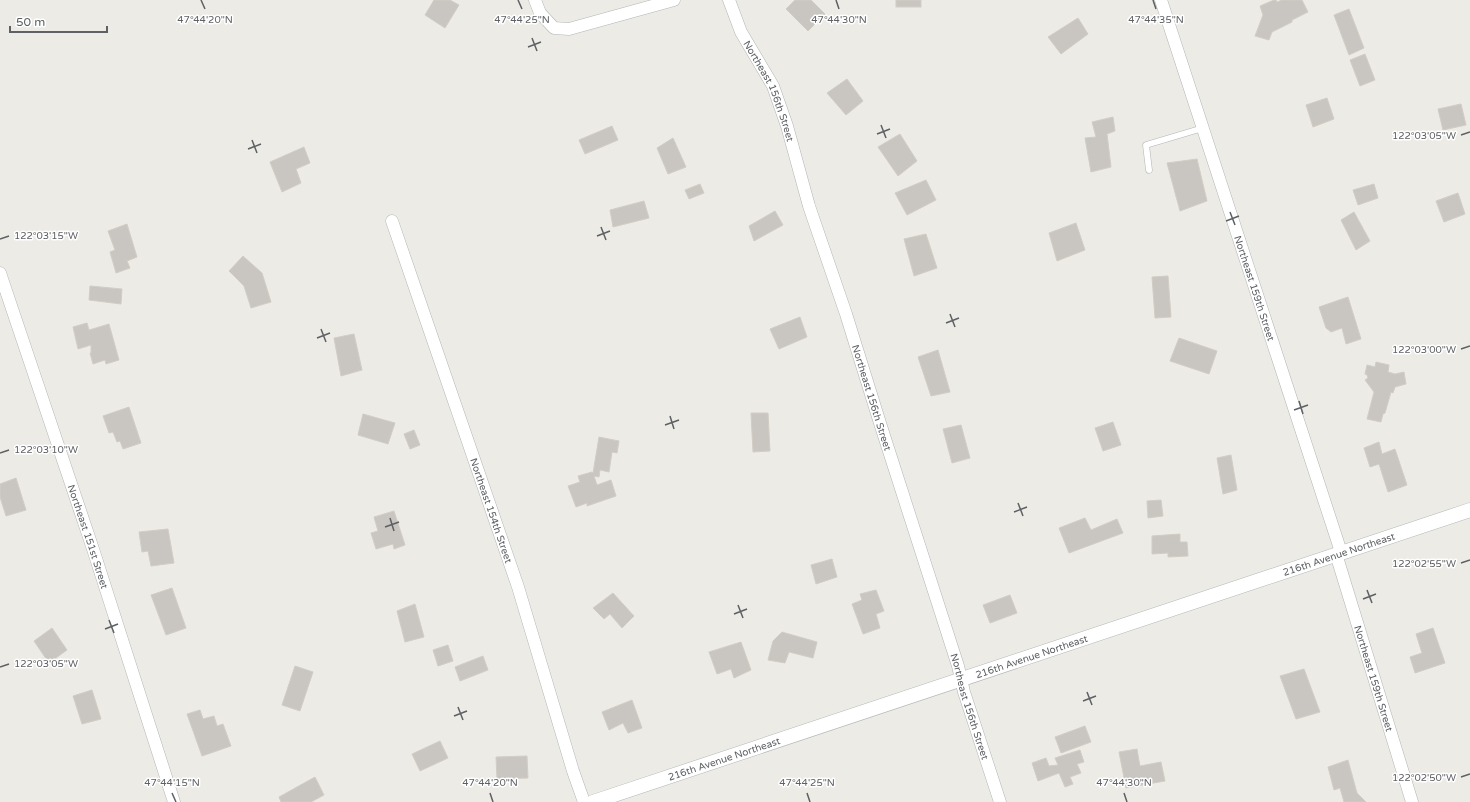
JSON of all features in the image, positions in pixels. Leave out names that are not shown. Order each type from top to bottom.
[{"type":"street","points":[[535,0],[540,13],[554,28],[568,29],[674,0]]},
{"type":"street","name":"Northeast 156th Street","points":[[729,0],[741,32],[773,86],[787,126],[810,206],[846,314],[962,679],[964,692],[1000,802]]},
{"type":"street","name":"Northeast 159th Street","points":[[1161,0],[1339,553],[1412,802]]},
{"type":"street","name":"Northeast 154th Street","points":[[392,221],[518,587],[573,772],[584,802]]},
{"type":"street","name":"Northeast 151st Street","points":[[0,273],[94,549],[174,802]]},
{"type":"street","name":"216th Avenue Northeast","points":[[593,802],[1470,510]]},
{"type":"lane","points":[[1148,170],[1146,145],[1203,128]]},
{"type":"building","points":[[434,0],[450,0],[459,5],[445,28],[425,15]]},
{"type":"building","points":[[795,0],[811,0],[825,14],[808,31],[786,9]]},
{"type":"building","points":[[896,0],[921,0],[921,7],[896,7]]},
{"type":"building","points":[[1274,0],[1277,2],[1282,0],[1302,0],[1308,12],[1272,32],[1269,40],[1255,36],[1263,15],[1260,6]]},
{"type":"building","points":[[1349,9],[1364,48],[1349,55],[1334,15]]},
{"type":"building","points":[[1078,18],[1088,34],[1061,54],[1048,37]]},
{"type":"building","points":[[1365,54],[1375,80],[1360,86],[1350,60]]},
{"type":"building","points":[[847,79],[863,101],[846,115],[827,93]]},
{"type":"building","points":[[1327,98],[1334,119],[1313,127],[1306,105]]},
{"type":"building","points":[[1461,104],[1466,125],[1443,130],[1438,109]]},
{"type":"building","points":[[1113,117],[1115,131],[1107,134],[1111,167],[1091,172],[1085,138],[1096,137],[1092,122]]},
{"type":"building","points":[[612,126],[618,140],[585,154],[579,140]]},
{"type":"building","points":[[900,134],[917,161],[898,176],[878,147]]},
{"type":"building","points":[[673,138],[686,167],[668,174],[657,148]]},
{"type":"building","points":[[304,147],[310,163],[296,169],[301,183],[282,192],[270,162]]},
{"type":"building","points":[[1197,159],[1207,201],[1180,211],[1167,163]]},
{"type":"building","points":[[926,180],[936,200],[907,215],[895,193]]},
{"type":"building","points":[[700,184],[704,193],[689,199],[685,190]]},
{"type":"building","points":[[1374,184],[1378,198],[1358,205],[1353,190]]},
{"type":"building","points":[[1458,193],[1465,214],[1444,222],[1436,201]]},
{"type":"building","points":[[644,201],[649,218],[613,227],[610,210]]},
{"type":"building","points":[[775,211],[783,225],[754,241],[749,226]]},
{"type":"building","points":[[1354,212],[1370,241],[1356,250],[1341,220]]},
{"type":"building","points":[[1076,223],[1085,250],[1057,261],[1049,233]]},
{"type":"building","points":[[127,224],[137,257],[127,261],[130,268],[116,273],[110,252],[115,250],[108,231]]},
{"type":"building","points":[[926,234],[937,268],[914,276],[904,239]]},
{"type":"building","points":[[243,256],[262,273],[271,302],[251,308],[244,286],[229,271]]},
{"type":"building","points":[[1168,276],[1171,317],[1155,318],[1152,277]]},
{"type":"building","points":[[90,286],[122,289],[121,304],[89,300]]},
{"type":"building","points":[[1348,297],[1361,339],[1346,344],[1342,328],[1331,332],[1326,328],[1319,307]]},
{"type":"building","points":[[800,317],[807,337],[779,349],[770,329]]},
{"type":"building","points":[[87,323],[89,330],[109,324],[119,360],[106,364],[105,360],[93,364],[90,353],[91,345],[78,349],[73,327]]},
{"type":"building","points":[[354,334],[362,370],[341,376],[334,338]]},
{"type":"building","points":[[1179,338],[1217,351],[1209,374],[1170,361]]},
{"type":"building","points":[[938,350],[950,392],[931,396],[918,357]]},
{"type":"building","points":[[1376,362],[1389,365],[1388,372],[1395,374],[1404,372],[1406,384],[1395,387],[1393,393],[1391,392],[1381,422],[1367,419],[1374,392],[1365,380],[1368,378],[1365,374],[1367,365],[1375,367]]},
{"type":"building","points":[[129,407],[141,443],[123,449],[120,441],[117,442],[113,432],[109,433],[103,416]]},
{"type":"building","points":[[751,413],[768,413],[770,451],[753,452]]},
{"type":"building","points":[[363,414],[395,423],[388,444],[358,435]]},
{"type":"building","points":[[1113,422],[1121,445],[1103,451],[1095,428]]},
{"type":"building","points":[[961,425],[970,458],[952,463],[943,429]]},
{"type":"building","points":[[414,430],[420,445],[410,449],[404,434]]},
{"type":"building","points":[[599,437],[619,441],[617,453],[612,452],[609,472],[600,470],[599,477],[594,476],[597,485],[611,480],[616,496],[587,506],[587,503],[576,507],[568,486],[580,482],[578,476],[593,473]]},
{"type":"building","points":[[1379,442],[1382,454],[1395,449],[1407,485],[1388,492],[1379,464],[1370,467],[1364,448]]},
{"type":"building","points":[[1231,455],[1237,490],[1223,494],[1217,458]]},
{"type":"building","points":[[16,478],[26,510],[6,516],[0,497],[0,484]]},
{"type":"building","points":[[1161,500],[1163,516],[1148,518],[1147,501]]},
{"type":"building","points":[[394,511],[405,545],[394,549],[393,544],[376,549],[371,533],[378,531],[374,517]]},
{"type":"building","points":[[1085,518],[1091,530],[1117,519],[1123,533],[1069,553],[1059,528]]},
{"type":"building","points":[[168,529],[174,563],[151,566],[148,551],[142,552],[139,532]]},
{"type":"building","points":[[1180,534],[1180,542],[1187,542],[1188,556],[1168,557],[1168,553],[1152,554],[1152,536]]},
{"type":"building","points":[[832,559],[837,577],[816,584],[811,565]]},
{"type":"building","points":[[172,588],[186,628],[166,635],[151,595]]},
{"type":"building","points":[[876,590],[884,611],[876,614],[880,628],[863,634],[852,604],[862,600],[860,594]]},
{"type":"building","points":[[613,593],[634,616],[622,628],[610,614],[604,619],[593,608]]},
{"type":"building","points":[[1010,595],[1017,613],[990,623],[983,605]]},
{"type":"building","points":[[415,604],[424,637],[405,642],[397,611]]},
{"type":"building","points":[[52,628],[67,650],[49,663],[34,641]]},
{"type":"building","points":[[1433,628],[1445,663],[1415,673],[1410,657],[1422,653],[1416,634]]},
{"type":"building","points":[[782,632],[817,642],[813,658],[789,652],[785,663],[768,660],[773,641]]},
{"type":"building","points":[[741,642],[751,670],[734,678],[731,669],[717,674],[709,652]]},
{"type":"building","points":[[448,645],[453,661],[438,666],[433,650]]},
{"type":"building","points":[[483,656],[488,670],[460,681],[455,667]]},
{"type":"building","points":[[295,666],[313,672],[300,711],[282,705]]},
{"type":"building","points":[[1304,669],[1320,712],[1296,719],[1280,676]]},
{"type":"building","points":[[92,690],[101,719],[82,724],[73,696]]},
{"type":"building","points":[[632,700],[642,728],[628,733],[623,723],[609,730],[602,712]]},
{"type":"building","points":[[200,710],[203,719],[214,716],[217,726],[223,724],[231,746],[202,756],[187,714]]},
{"type":"building","points":[[1085,726],[1091,742],[1061,753],[1055,737]]},
{"type":"building","points":[[440,741],[448,758],[420,771],[412,754]]},
{"type":"building","points":[[1137,749],[1140,766],[1161,762],[1165,781],[1126,788],[1119,752]]},
{"type":"building","points":[[1080,750],[1084,762],[1077,764],[1081,773],[1070,777],[1073,784],[1065,787],[1059,773],[1038,781],[1032,763],[1046,758],[1049,766],[1058,765],[1055,758]]},
{"type":"building","points":[[527,756],[528,778],[497,779],[496,757]]},
{"type":"building","points":[[1348,760],[1357,793],[1366,802],[1344,802],[1340,788],[1334,790],[1328,767]]},
{"type":"building","points":[[315,777],[324,795],[311,802],[281,802],[279,797]]}]
